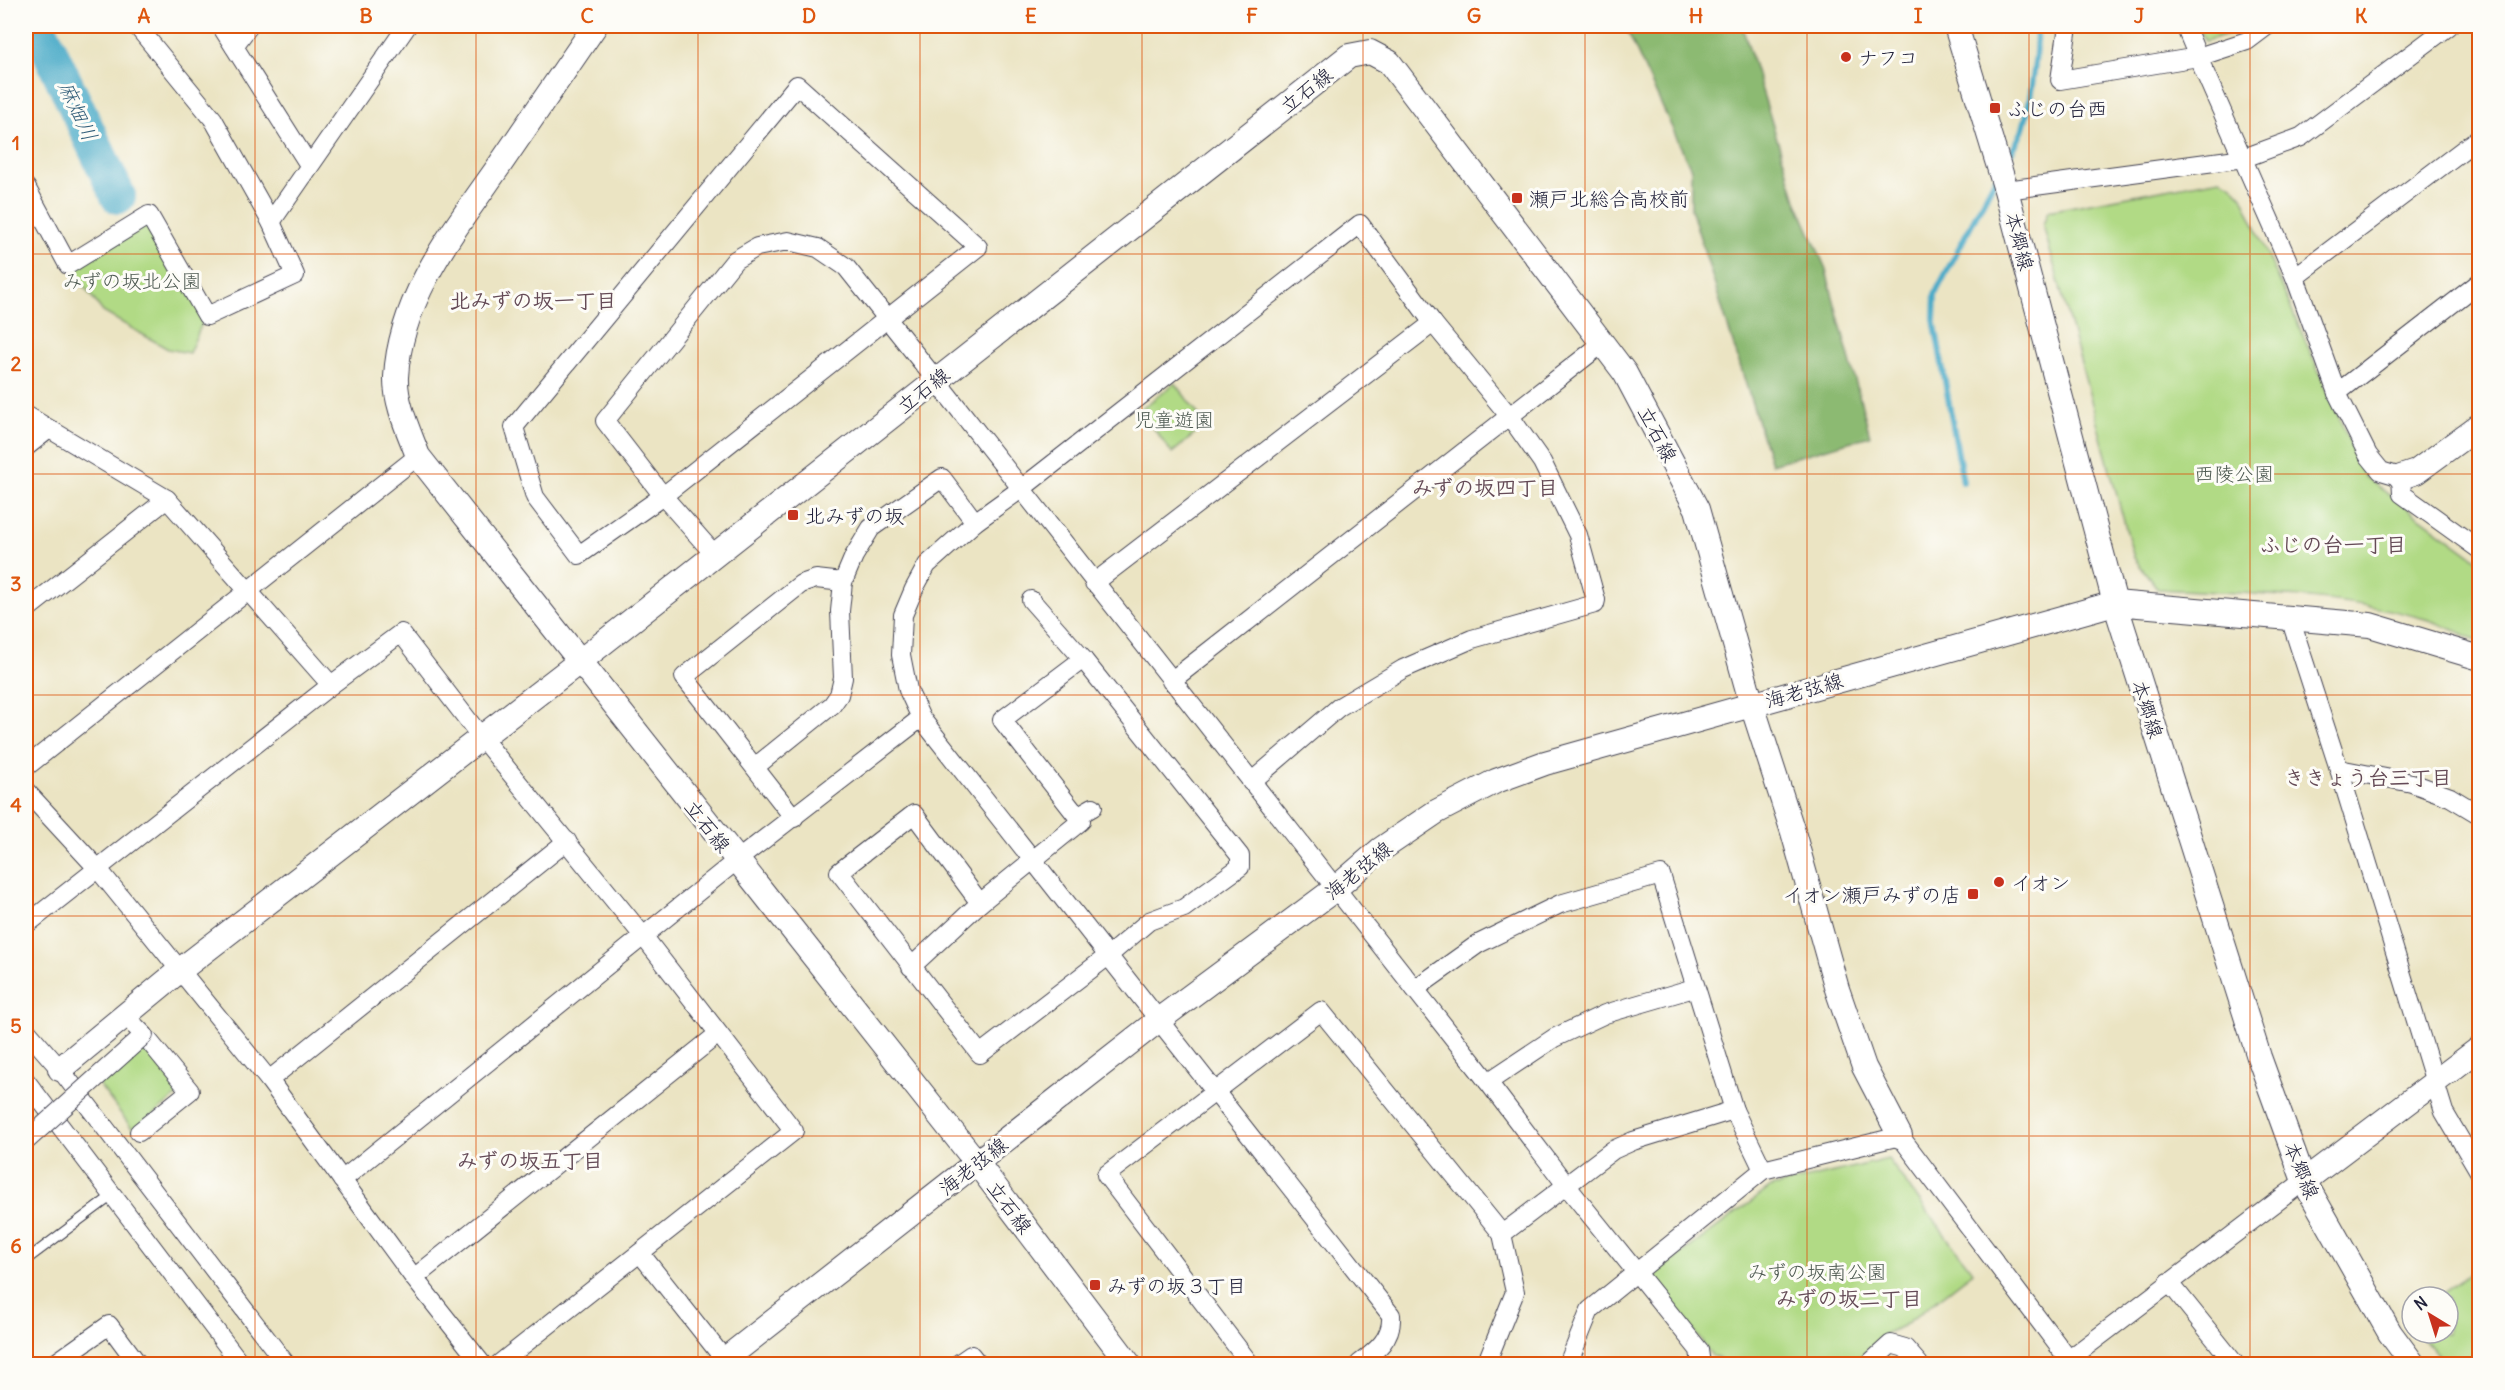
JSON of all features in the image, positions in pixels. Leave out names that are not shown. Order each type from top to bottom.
[{"type":"street","points":[[26,187],[69,265],[149,215],[207,316],[295,275],[271,222],[213,119],[137,26]]},
{"type":"street","points":[[221,26],[309,165]]},
{"type":"street","points":[[234,46],[249,26]]},
{"type":"street","points":[[271,222],[407,26]]},
{"type":"street","points":[[60,1070],[179,971],[579,662],[418,456],[402,411],[396,379],[401,340],[422,285],[446,244],[595,26]]},
{"type":"street","name":"本郷線","points":[[1956,26],[2005,185],[2115,603],[2259,1057],[2304,1181],[2390,1334],[2413,1365]]},
{"type":"street","points":[[2068,26],[2060,80],[2198,57],[2247,41],[2267,26]]},
{"type":"street","points":[[2185,26],[2295,277],[2337,393],[2368,455],[2381,471],[2400,477],[2416,472],[2480,425]]},
{"type":"street","points":[[2005,185],[2244,158],[2301,137],[2449,26]]},
{"type":"street","name":"立石線","points":[[1130,1365],[976,1163],[579,662],[1349,56],[1360,53],[1375,54],[1389,63],[1625,374],[1697,509],[1752,705],[1793,832],[1837,989],[1864,1067],[1900,1136]]},
{"type":"street","points":[[797,85],[978,247],[886,317],[663,496],[579,555],[535,497],[514,427],[797,85]]},
{"type":"street","points":[[2295,277],[2480,137]]},
{"type":"street","points":[[1251,782],[1339,707],[1403,669],[1472,639],[1595,604],[1596,600],[1578,535],[1542,462],[1511,418],[1434,323],[1360,224],[1021,489],[975,522],[927,566],[903,615],[901,655],[908,690],[921,718],[1391,1315],[1392,1326],[1380,1348],[1359,1365]]},
{"type":"street","points":[[714,554],[663,496],[605,421],[735,260],[757,247],[788,241],[818,248],[846,267],[936,380],[1488,1082],[1566,1185],[1699,1350],[1701,1365]]},
{"type":"street","points":[[2337,393],[2480,282]]},
{"type":"street","points":[[1094,583],[1434,323]]},
{"type":"street","points":[[1171,681],[1511,418],[1603,343]]},
{"type":"street","points":[[26,415],[167,499],[331,686]]},
{"type":"street","points":[[26,447],[49,429]]},
{"type":"street","points":[[26,767],[418,456]]},
{"type":"street","points":[[2400,477],[2402,494],[2480,550]]},
{"type":"street","points":[[755,767],[832,705],[839,695],[843,678],[840,611],[843,582],[854,556],[871,528],[942,478],[975,522]]},
{"type":"street","points":[[26,610],[167,499]]},
{"type":"street","points":[[794,818],[684,677],[801,584],[816,579],[843,582]]},
{"type":"street","points":[[980,903],[914,814],[839,872],[980,1054],[1108,956],[1149,921],[1184,908],[1240,867],[1240,856],[1083,659],[1031,600]]},
{"type":"street","points":[[2115,603],[2370,626],[2480,658]]},
{"type":"street","name":"海老弦線","points":[[724,1363],[1160,1019],[1335,889],[1380,849],[1436,812],[1496,781],[1545,763],[2115,603]]},
{"type":"street","points":[[2290,618],[2444,1112],[2480,1173]]},
{"type":"street","points":[[26,919],[31,921],[401,633],[481,737],[644,937],[794,1131],[499,1365]]},
{"type":"street","points":[[911,967],[980,903],[1081,821],[1002,720],[1083,659]]},
{"type":"street","points":[[342,1180],[736,861],[921,718]]},
{"type":"street","points":[[2339,770],[2412,783],[2450,797],[2480,815]]},
{"type":"street","points":[[26,791],[98,869],[269,1080],[414,1278],[482,1365]]},
{"type":"street","points":[[1077,816],[1093,807]]},
{"type":"street","points":[[269,1080],[567,841]]},
{"type":"street","points":[[1415,989],[1478,944],[1560,904],[1661,875],[1694,988],[1734,1110],[1763,1170]]},
{"type":"street","points":[[1488,1082],[1554,1038],[1605,1014],[1694,988]]},
{"type":"street","points":[[1250,1365],[1106,1175],[1321,1011],[1502,1234],[1515,1292],[1486,1365]]},
{"type":"street","points":[[26,1030],[60,1070],[286,1365]]},
{"type":"street","points":[[26,1141],[140,1030],[190,1091],[139,1132]]},
{"type":"street","points":[[414,1278],[718,1034]]},
{"type":"street","points":[[1568,1365],[1590,1310],[1763,1170],[1900,1136],[2066,1362],[2434,1080],[2480,1048]]},
{"type":"street","points":[[26,1082],[241,1365]]},
{"type":"street","points":[[1502,1234],[1613,1150],[1633,1141],[1734,1110]]},
{"type":"street","points":[[640,1253],[724,1363]]},
{"type":"street","points":[[2169,1282],[2235,1365]]},
{"type":"street","points":[[54,1365],[109,1325],[138,1365]]},
{"type":"street","points":[[1869,1365],[1891,1344],[1905,1348],[1919,1365]]},
{"type":"street","points":[[958,1365],[971,1355],[978,1365]]},
{"type":"lane","points":[[26,1260],[113,1195]]},
{"type":"green space","points":[[1625,26],[1742,26],[1796,200],[1825,267],[1870,436],[1771,464],[1691,209],[1691,169]]},
{"type":"green space","points":[[2198,26],[2245,26],[2237,31],[2205,41]]},
{"type":"green space","name":"西陵公園","points":[[2220,179],[2231,184],[2242,196],[2365,477],[2479,561],[2479,641],[2425,619],[2359,604],[2292,596],[2158,589],[2134,558],[2043,225],[2048,211]]},
{"type":"green space","name":"みずの坂北公園","points":[[147,222],[204,319],[189,353],[168,349],[103,312],[71,269]]},
{"type":"green space","name":"児童遊園","points":[[1175,383],[1206,425],[1172,453],[1140,410]]},
{"type":"green space","points":[[140,1040],[180,1093],[134,1131],[97,1082]]},
{"type":"green space","name":"みずの坂南公園","points":[[1888,1159],[1973,1272],[1903,1326],[1886,1333],[1854,1364],[1733,1364],[1712,1356],[1653,1275],[1771,1187]]},
{"type":"green space","points":[[2479,1267],[2479,1364],[2445,1364],[2428,1345],[2460,1345],[2460,1285],[2454,1285]]},
{"type":"waterway","name":"麻畑川","points":[[38,26],[118,196]]},
{"type":"waterway","points":[[2005,163],[2023,129],[2030,100],[2035,66],[2036,26]]},
{"type":"waterway","points":[[1963,482],[1934,319],[1935,294],[1995,179]]},
{"type":"place","name":"ナフコ","points":[[1846,57]]},
{"type":"place","name":"ふじの台西","points":[[1995,108]]},
{"type":"place","name":"瀬戸北総合高校前","points":[[1517,198]]},
{"type":"place","name":"北みずの坂","points":[[793,515]]},
{"type":"place","name":"イオン","points":[[1999,882]]},
{"type":"place","name":"イオン瀬戸みずの店","points":[[1973,894]]},
{"type":"place","name":"みずの坂３丁目","points":[[1095,1285]]},
{"type":"district","name":"北みずの坂一丁目","points":[[533,300]]},
{"type":"district","name":"みずの坂四丁目","points":[[1485,487]]},
{"type":"district","name":"ふじの台一丁目","points":[[2333,544]]},
{"type":"district","name":"ききょう台三丁目","points":[[2368,777]]},
{"type":"district","name":"みずの坂五丁目","points":[[530,1160]]},
{"type":"district","name":"みずの坂二丁目","points":[[1849,1298]]}]
